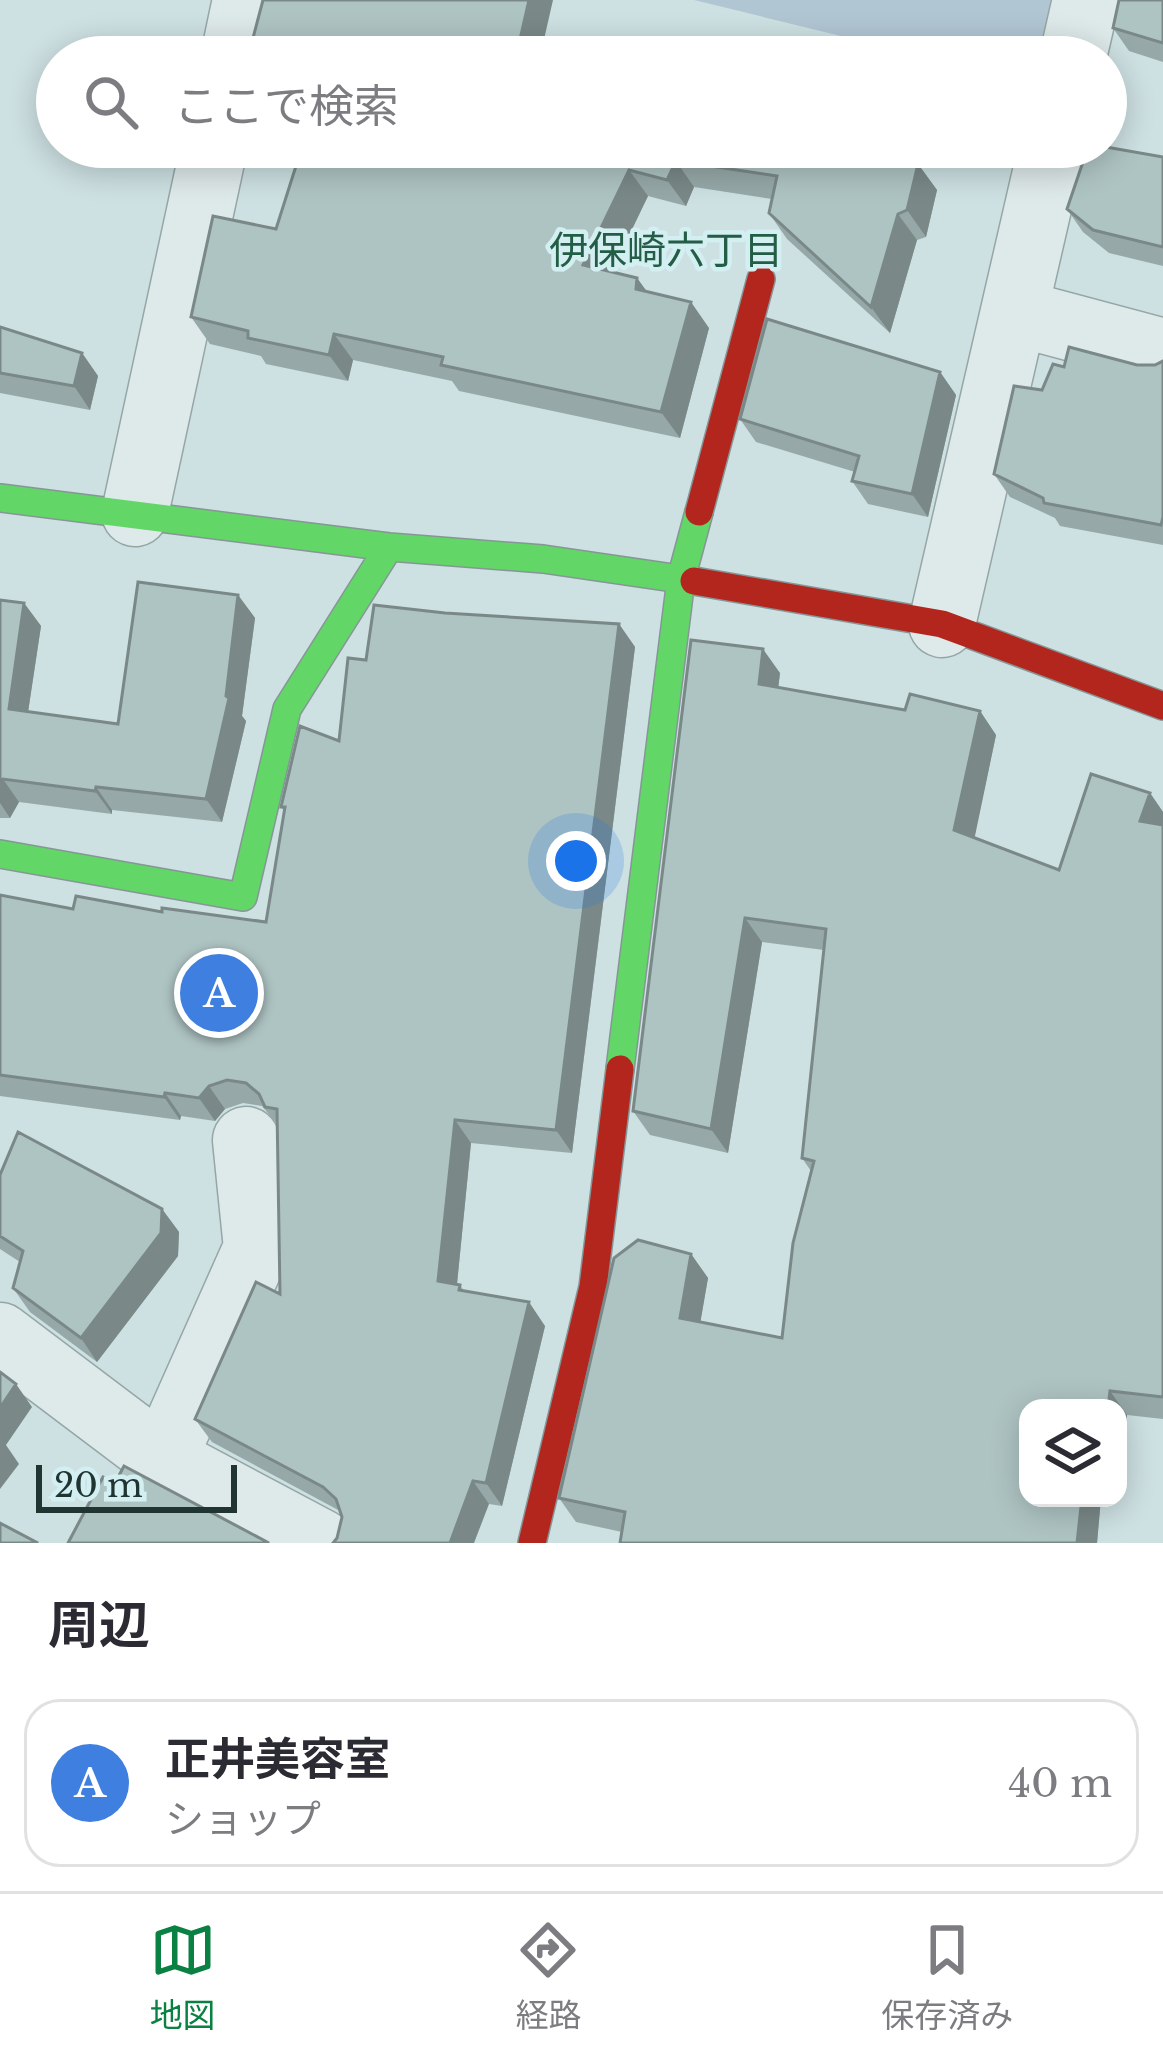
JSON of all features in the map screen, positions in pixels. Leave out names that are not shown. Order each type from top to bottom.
[{"type":"street","points":[[238,36],[246,0]]},
{"type":"street","points":[[1078,36],[1086,0]]},
{"type":"street","points":[[135,513],[209,168]]},
{"type":"street","points":[[942,624],[1047,168]]},
{"type":"street","points":[[532,1543],[592,1287],[681,579],[761,279]]},
{"type":"street","points":[[1013,313],[1163,352]]},
{"type":"street","points":[[0,498],[389,547],[543,559],[942,624],[1163,706]]},
{"type":"street","points":[[0,854],[244,897],[287,709],[389,547]]},
{"type":"street","points":[[163,1459],[257,1248],[246,1141]]},
{"type":"street","points":[[0,1336],[163,1459],[321,1543]]},
{"type":"shaded area","points":[[694,0],[1058,0],[1050,36],[841,36]]},
{"type":"building","points":[[263,0],[529,0],[521,36],[254,36]]},
{"type":"building","points":[[1119,0],[1163,0],[1163,43],[1113,28]]},
{"type":"building","points":[[1127,151],[1163,157],[1163,247],[1093,230],[1067,209],[1081,168],[1127,168]]},
{"type":"building","points":[[295,168],[673,168],[667,180],[629,170],[583,265],[637,278],[636,289],[691,302],[661,412],[441,365],[443,357],[334,334],[329,355],[248,338],[248,331],[191,317],[213,216],[276,229]]},
{"type":"building","points":[[723,168],[917,168],[907,210],[898,214],[871,307],[769,213],[777,176]]},
{"type":"building","points":[[767,319],[940,372],[912,494],[852,481],[859,456],[740,419]]},
{"type":"building","points":[[0,327],[82,353],[74,386],[0,373]]},
{"type":"building","points":[[1069,347],[1137,365],[1163,361],[1161,525],[1044,503],[1043,498],[994,474],[1014,386],[1042,390],[1053,364],[1064,367]]},
{"type":"building","points":[[138,582],[238,595],[229,698],[206,799],[3,779],[0,784],[0,600],[24,603],[9,709],[118,724]]},
{"type":"building","points":[[374,605],[619,624],[556,1130],[455,1120],[438,1281],[460,1285],[459,1290],[529,1302],[486,1483],[473,1481],[450,1543],[333,1543],[342,1517],[336,1499],[323,1487],[195,1419],[256,1282],[280,1294],[277,1109],[265,1107],[246,1083],[227,1080],[209,1086],[199,1098],[0,1075],[0,895],[73,909],[76,896],[162,912],[162,908],[266,922],[285,807],[281,807],[300,726],[339,741],[348,658],[366,660]]},
{"type":"building","points":[[691,640],[763,649],[759,684],[905,710],[910,694],[980,711],[954,830],[1059,870],[1091,774],[1150,793],[1140,821],[1163,825],[1163,1397],[1110,1391],[1109,1399],[1019,1399],[1019,1507],[1081,1507],[1077,1543],[620,1543],[625,1512],[559,1498],[614,1258],[638,1240],[691,1254],[680,1318],[782,1338],[793,1243],[814,1161],[802,1158],[826,929],[745,918],[711,1129],[633,1111]]},
{"type":"building","points":[[18,1132],[162,1209],[161,1233],[81,1338],[13,1288],[23,1251],[0,1236],[0,1175]]},
{"type":"building","points":[[0,1372],[16,1384],[0,1408]]},
{"type":"building","points":[[124,1466],[269,1543],[68,1543],[103,1477],[115,1483]]},
{"type":"building","points":[[0,1523],[38,1543],[0,1543]]},
{"type":"traffic: fast","points":[[0,498],[389,547],[543,559],[694,581]]},
{"type":"traffic: fast","points":[[620,1069],[681,579],[699,512]]},
{"type":"traffic: fast","points":[[0,854],[243,897],[287,709],[389,547]]},
{"type":"traffic: jam","points":[[699,512],[761,279]]},
{"type":"traffic: jam","points":[[694,581],[942,624],[1163,706]]},
{"type":"traffic: jam","points":[[532,1543],[593,1287],[620,1069]]},
{"type":"place","name":"正井美容室","points":[[219,993]]},
{"type":"district","name":"伊保崎六丁目","points":[[666,250]]}]
